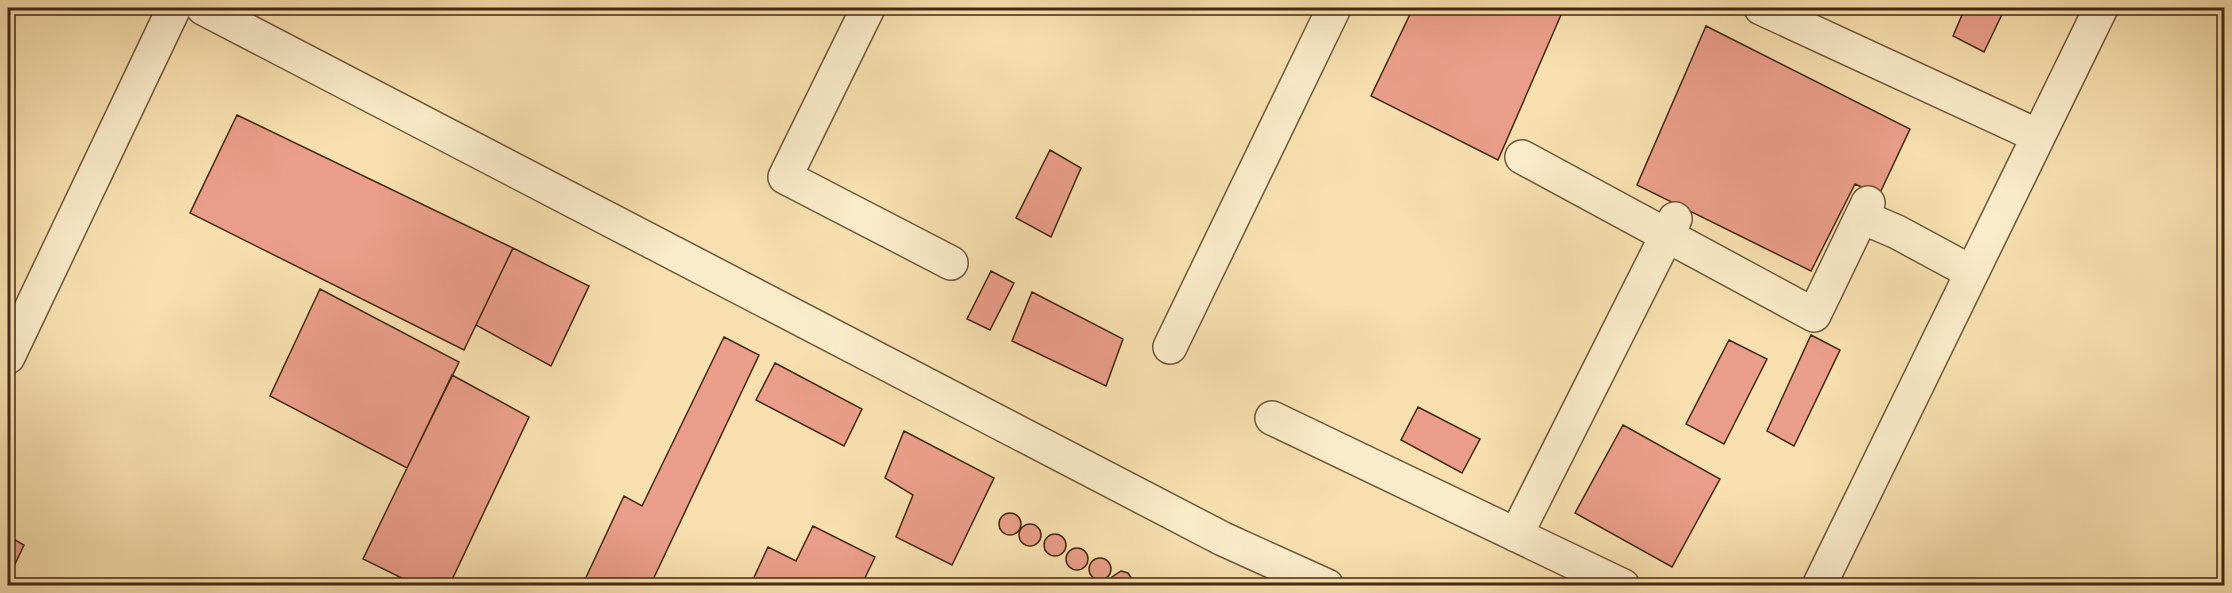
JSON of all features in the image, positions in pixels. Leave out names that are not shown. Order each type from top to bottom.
[{"type":"street","points":[[8,357],[174,8]]},
{"type":"street","points":[[203,8],[1223,539],[1327,585]]},
{"type":"street","points":[[868,8],[785,177],[951,263]]},
{"type":"street","points":[[1170,347],[1334,8]]},
{"type":"street","points":[[1761,8],[2038,136]]},
{"type":"street","points":[[1818,585],[2101,8]]},
{"type":"street","points":[[1521,157],[1671,227],[1814,315],[1865,210],[1897,232],[1971,272]]},
{"type":"street","points":[[1516,535],[1671,227]]},
{"type":"street","points":[[1272,418],[1623,585]]},
{"type":"building","points":[[1413,8],[1564,8],[1498,160],[1371,96]]},
{"type":"building","points":[[1965,8],[2005,8],[1984,52],[1953,36]]},
{"type":"building","points":[[1706,26],[1910,129],[1879,195],[1855,184],[1811,271],[1637,185]]},
{"type":"building","points":[[237,115],[513,248],[464,350],[190,213]]},
{"type":"building","points":[[1050,150],[1081,168],[1051,237],[1016,218]]},
{"type":"building","points":[[513,248],[589,286],[551,366],[476,325]]},
{"type":"building","points":[[991,271],[1014,283],[990,330],[967,319]]},
{"type":"building","points":[[320,289],[459,362],[407,468],[270,396]]},
{"type":"building","points":[[1032,292],[1123,339],[1106,386],[1012,341]]},
{"type":"building","points":[[1811,335],[1840,350],[1794,446],[1767,431]]},
{"type":"building","points":[[724,337],[759,355],[650,586],[582,586],[624,496],[642,506]]},
{"type":"building","points":[[1729,340],[1767,359],[1724,444],[1686,424]]},
{"type":"building","points":[[775,363],[862,409],[844,446],[756,400]]},
{"type":"building","points":[[452,375],[529,417],[449,586],[418,586],[363,559]]},
{"type":"building","points":[[1418,407],[1480,439],[1462,473],[1401,440]]},
{"type":"building","points":[[1623,425],[1720,479],[1672,567],[1575,513]]},
{"type":"building","points":[[904,431],[994,478],[952,565],[896,537],[913,495],[885,478]]},
{"type":"building","points":[[1010,513],[1018,516],[1021,524],[1018,532],[1010,535],[1002,532],[999,524],[1002,516]]},
{"type":"building","points":[[1030,524],[1038,527],[1041,535],[1038,543],[1030,546],[1022,543],[1019,535],[1022,527]]},
{"type":"building","points":[[813,526],[875,557],[861,586],[750,586],[768,547],[796,561]]},
{"type":"building","points":[[1055,534],[1063,537],[1066,545],[1063,553],[1055,556],[1047,553],[1044,545],[1047,537]]},
{"type":"building","points":[[8,536],[24,545],[8,579]]},
{"type":"building","points":[[1077,548],[1085,551],[1088,559],[1085,567],[1077,570],[1069,567],[1066,559],[1069,551]]},
{"type":"building","points":[[1100,558],[1108,561],[1111,569],[1108,577],[1100,580],[1092,577],[1089,569],[1092,561]]},
{"type":"building","points":[[1121,571],[1128,573],[1132,579],[1132,586],[1112,586],[1112,577]]}]
